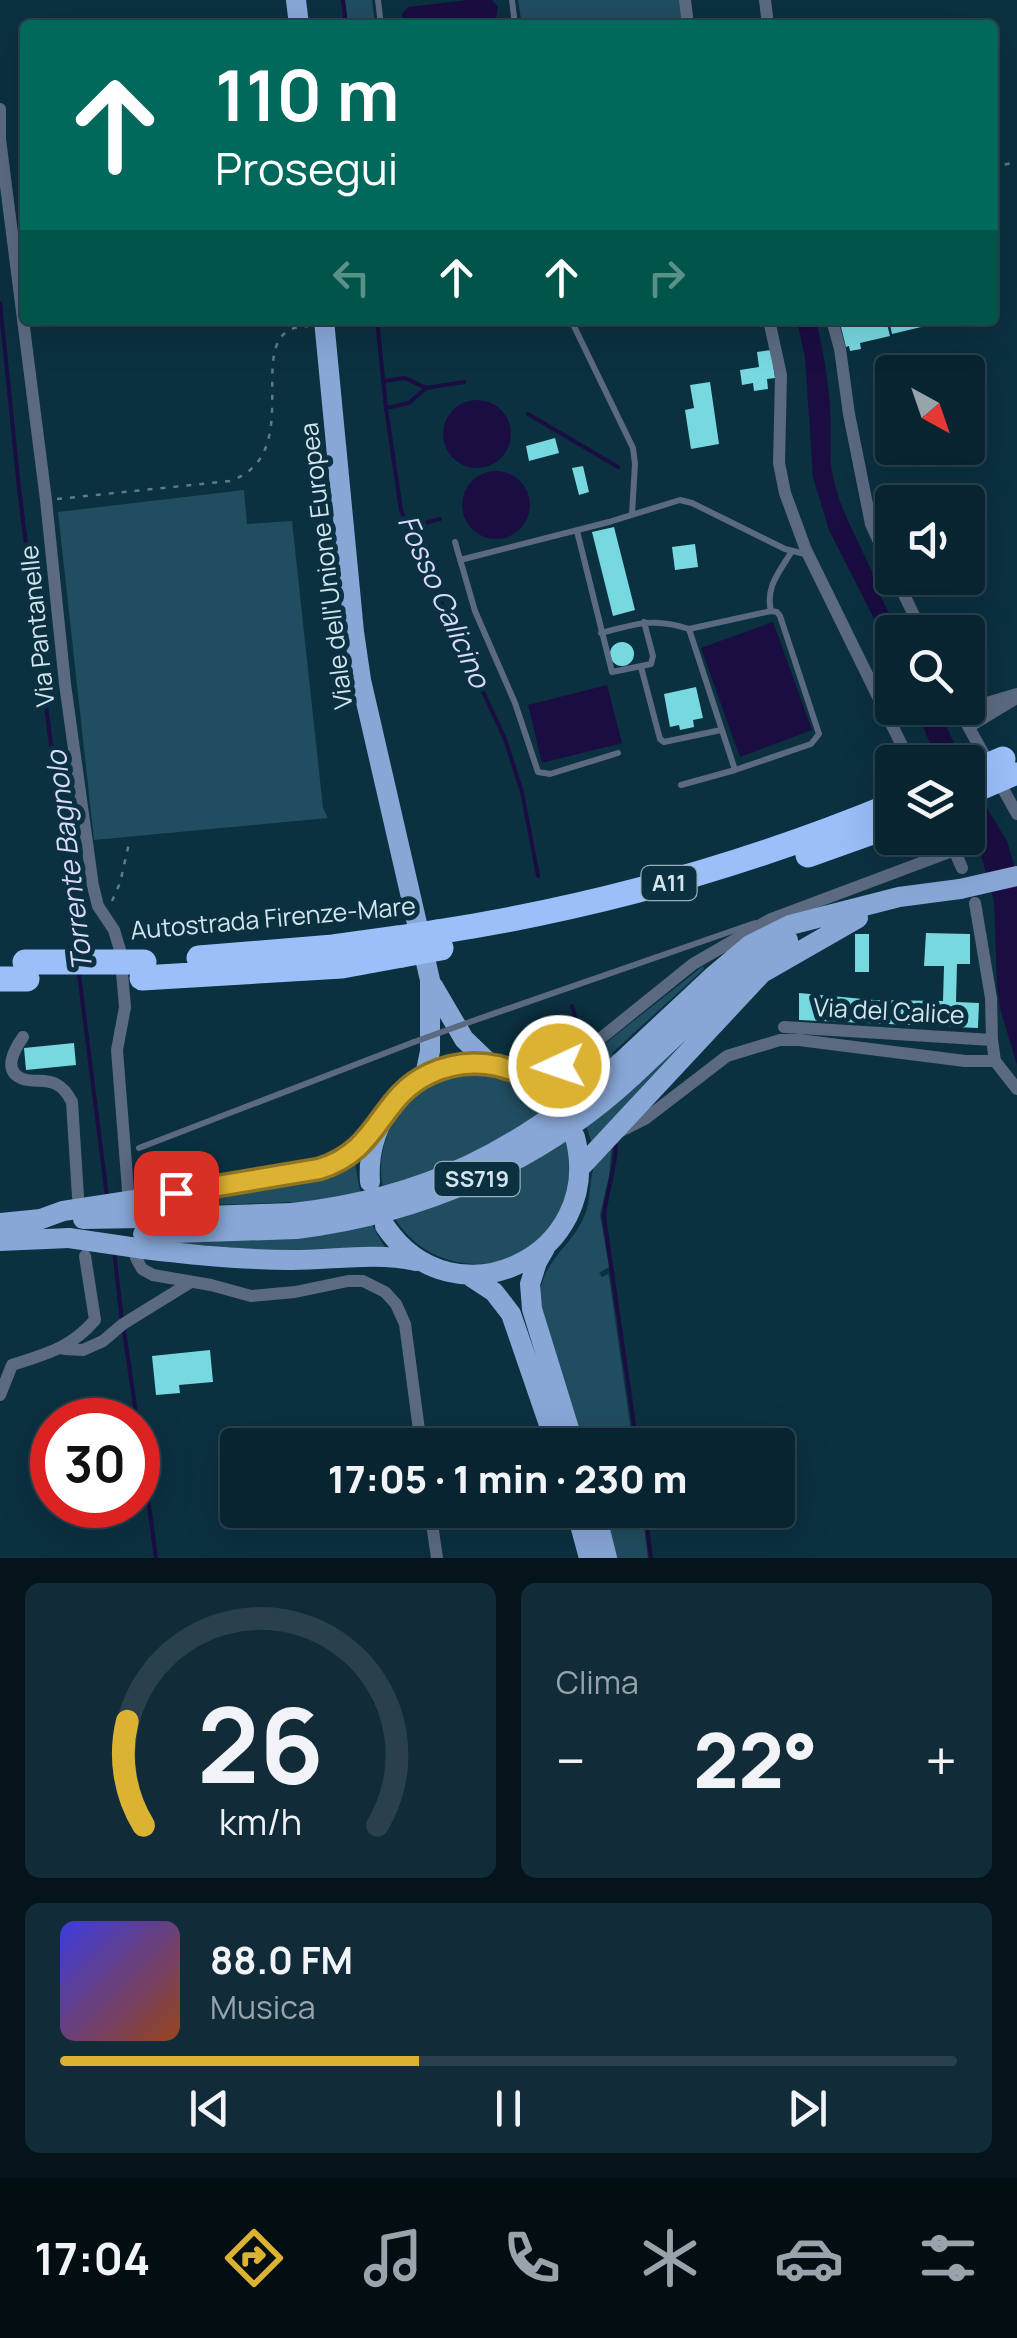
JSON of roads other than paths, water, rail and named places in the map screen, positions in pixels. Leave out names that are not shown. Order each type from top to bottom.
[{"type":"highway","points":[[985,770],[1012,764]]},
{"type":"highway","points":[[985,782],[1012,764]]},
{"type":"highway","name":"Autostrada Firenze-Mare","points":[[439,940],[662,885],[875,811]]},
{"type":"highway","name":"Autostrada Firenze-Mare","points":[[0,979],[18,968],[342,966],[400,946],[514,936],[634,908],[875,831]]},
{"type":"main road","name":"Viale dell'Unione Europea","points":[[324,325],[361,680],[430,980],[430,1051],[425,1076]]},
{"type":"main road","name":"SS719","points":[[139,1225],[345,1221],[388,1211],[492,1173],[566,1131],[608,1099],[627,1069],[727,964],[780,922],[1017,876]]},
{"type":"main road","name":"SS719","points":[[627,1069],[780,944],[806,932],[964,887]]},
{"type":"main road","points":[[580,1168],[762,973],[858,918]]},
{"type":"main road","points":[[740,938],[780,922]]},
{"type":"main road","name":"Viale dell'Unione Europea","points":[[430,980],[464,1039],[490,1064]]},
{"type":"main road","points":[[0,1241],[68,1238],[139,1225],[336,1164],[359,1148],[398,1096],[425,1076],[456,1065],[490,1064],[516,1072],[551,1097]]},
{"type":"main road","points":[[370,1182],[370,1152],[379,1124]]},
{"type":"main road","points":[[569,1428],[532,1309],[530,1284],[546,1246],[572,1211],[580,1183],[575,1137]]},
{"type":"main road","points":[[0,1223],[41,1219],[63,1211],[139,1225],[241,1259],[394,1256],[467,1275],[494,1292],[511,1314],[550,1428]]},
{"type":"main road","points":[[385,1226],[400,1245],[424,1262]]},
{"type":"main road","points":[[467,1275],[500,1272],[546,1246]]},
{"type":"main road","points":[[581,1528],[589,1558]]},
{"type":"main road","points":[[600,1528],[607,1558]]},
{"type":"street","name":"Via Pantanelle","points":[[0,109],[0,139],[20,296]]},
{"type":"street","name":"Via Pantanelle","points":[[24,325],[92,886],[98,906],[118,941],[125,999],[116,1050],[139,1225]]},
{"type":"street","points":[[771,325],[781,375],[780,463],[784,493],[809,555],[902,745]]},
{"type":"street","points":[[833,325],[875,533]]},
{"type":"street","points":[[985,703],[1017,696]]},
{"type":"street","points":[[1017,696],[970,726],[1017,814]]},
{"type":"street","points":[[780,922],[928,855]]},
{"type":"street","points":[[955,855],[991,998],[995,1060],[1017,1090]]},
{"type":"street","points":[[516,1072],[568,1064],[694,964],[740,938]]},
{"type":"street","name":"Via del Calice","points":[[784,1027],[992,1040]]},
{"type":"street","points":[[23,1038],[12,1054],[16,1074],[24,1080],[58,1085],[72,1102],[78,1197]]},
{"type":"street","points":[[609,1136],[645,1119],[720,1060],[780,1040],[966,1061],[995,1060]]},
{"type":"street","points":[[139,1225],[147,1273],[251,1296],[348,1281],[363,1281],[386,1292],[406,1324],[419,1428]]},
{"type":"street","points":[[0,1394],[12,1366],[62,1348],[82,1336],[96,1320],[85,1256]]},
{"type":"street","points":[[62,1348],[83,1350],[103,1341],[122,1324],[191,1282]]},
{"type":"street","points":[[433,1528],[437,1558]]},
{"type":"lane","points":[[573,325],[633,448],[636,464],[632,514]]},
{"type":"lane","points":[[460,560],[670,502],[687,501],[784,549],[809,555]]},
{"type":"lane","points":[[577,530],[612,672],[653,661],[644,622]]},
{"type":"lane","points":[[455,542],[475,611],[515,703],[538,772],[550,774],[618,753]]},
{"type":"lane","points":[[771,611],[768,595],[792,551]]},
{"type":"lane","points":[[601,633],[644,622],[669,622],[689,629],[771,611],[780,616],[819,734],[811,744],[681,785]]},
{"type":"lane","points":[[689,629],[735,770]]},
{"type":"lane","points":[[641,666],[660,739],[664,742],[721,730]]},
{"type":"lane","points":[[139,1148],[464,1024],[780,922]]},
{"type":"waterway","name":"Fosso Calicino","points":[[343,0],[345,20]]},
{"type":"waterway","name":"Torrente Bagnolo","points":[[0,303],[77,954]]},
{"type":"waterway","name":"Fosso Calicino","points":[[378,325],[401,510],[505,739],[522,792],[538,876]]},
{"type":"waterway","points":[[384,381],[405,378],[426,388]]},
{"type":"waterway","points":[[386,408],[409,403],[426,388],[464,382]]},
{"type":"waterway","points":[[528,414],[618,467]]},
{"type":"waterway","points":[[407,528],[440,519]]},
{"type":"waterway","name":"Torrente Bagnolo","points":[[79,974],[107,1197]]},
{"type":"waterway","name":"Fosso Calicino","points":[[572,1006],[576,1020]]},
{"type":"waterway","name":"Fosso Calicino","points":[[590,1059],[598,1075]]},
{"type":"waterway","name":"Fosso Calicino","points":[[616,1146],[604,1217],[635,1428]]},
{"type":"waterway","name":"Torrente Bagnolo","points":[[114,1251],[122,1321]]},
{"type":"waterway","name":"Torrente Bagnolo","points":[[124,1331],[134,1398]]},
{"type":"waterway","name":"Torrente Bagnolo","points":[[152,1528],[156,1558]]},
{"type":"waterway","name":"Fosso Calicino","points":[[647,1528],[651,1558]]}]
